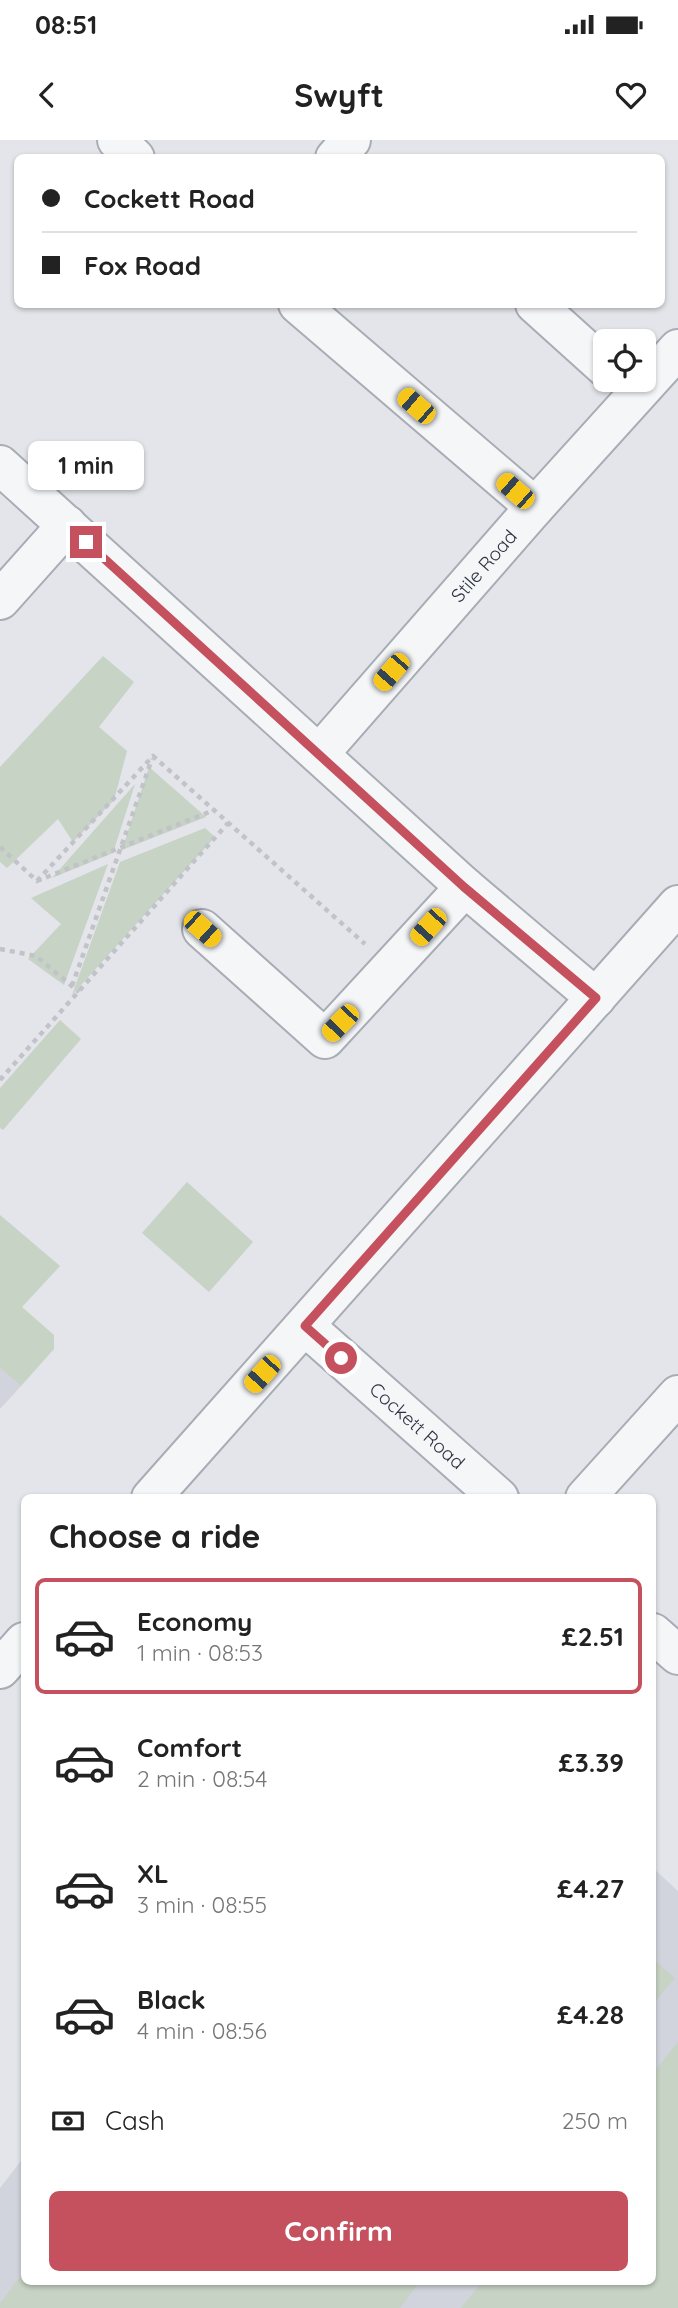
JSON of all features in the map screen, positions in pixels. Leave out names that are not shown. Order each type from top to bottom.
[{"type":"street","points":[[117,140],[131,154]]},
{"type":"street","points":[[339,154],[351,140]]},
{"type":"street","points":[[303,308],[535,508]]},
{"type":"street","points":[[539,308],[593,356]]},
{"type":"street","name":"Stile Road","points":[[656,366],[678,349]]},
{"type":"street","name":"Stile Road","points":[[319,754],[535,508],[624,392]]},
{"type":"street","points":[[0,465],[464,887],[596,998]]},
{"type":"street","points":[[0,600],[67,525]]},
{"type":"street","points":[[202,929],[325,1038],[464,887]]},
{"type":"street","points":[[155,1494],[678,905]]},
{"type":"street","name":"Cockett Road","points":[[305,1326],[494,1494]]},
{"type":"street","points":[[589,1494],[678,1395]]},
{"type":"street","points":[[656,1636],[678,1656]]},
{"type":"path","points":[[153,756],[391,967]]},
{"type":"path","points":[[72,986],[153,756]]},
{"type":"path","points":[[37,881],[153,756]]},
{"type":"path","points":[[37,881],[214,810]]},
{"type":"path","points":[[0,1080],[228,823]]},
{"type":"path","points":[[0,846],[37,881]]},
{"type":"path","points":[[0,949],[36,956],[79,992]]},
{"type":"shaded area","points":[[0,1368],[21,1386],[0,1409]]},
{"type":"shaded area","points":[[656,1871],[678,1891],[678,2308],[0,2308],[0,2188],[21,2161],[21,2285],[656,2285]]},
{"type":"green space","points":[[103,656],[134,682],[99,727],[127,751],[114,800],[73,842],[58,819],[7,868],[0,862],[0,767]]},
{"type":"green space","points":[[149,767],[206,817],[122,850]]},
{"type":"green space","points":[[135,784],[113,853],[52,878]]},
{"type":"green space","points":[[205,828],[215,837],[72,995],[120,862]]},
{"type":"green space","points":[[108,864],[64,985],[28,959],[61,924],[31,898]]},
{"type":"green space","points":[[60,1020],[81,1039],[3,1130],[0,1128],[0,1088]]},
{"type":"green space","points":[[187,1182],[253,1242],[209,1292],[142,1233]]},
{"type":"green space","points":[[0,1215],[60,1266],[22,1307],[54,1335],[54,1349],[21,1386],[0,1368]]},
{"type":"green space","points":[[656,1962],[675,1978],[656,2000]]},
{"type":"green space","points":[[678,2042],[678,2308],[461,2308],[480,2285],[656,2285],[656,2069]]},
{"type":"green space","points":[[21,2276],[21,2285],[418,2285],[400,2308],[0,2308],[0,2303]]},
{"type":"route","points":[[86,542],[464,887],[596,998],[305,1326],[341,1358]]}]
